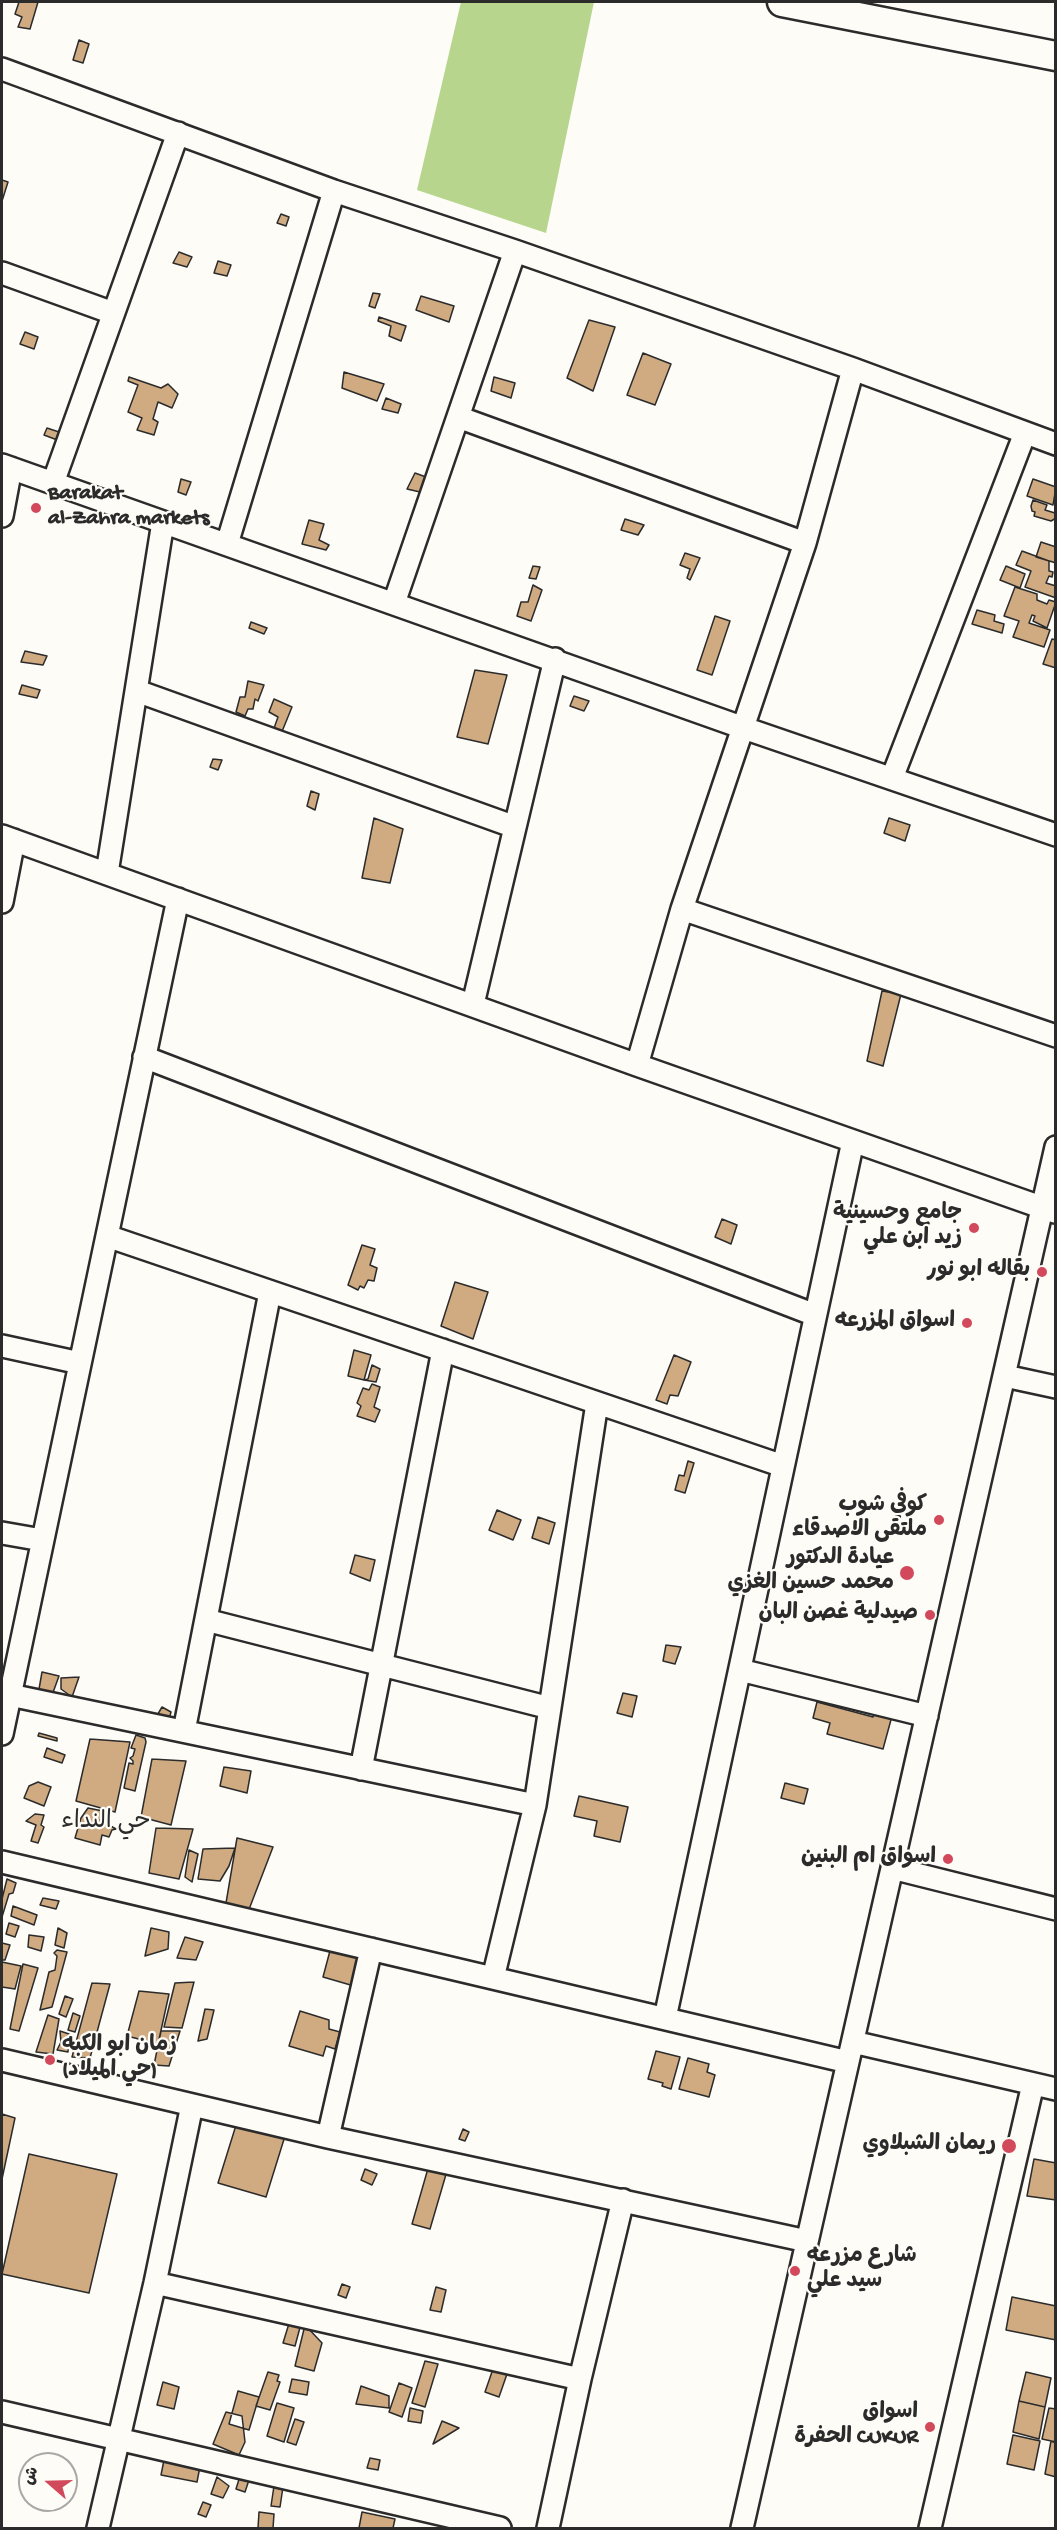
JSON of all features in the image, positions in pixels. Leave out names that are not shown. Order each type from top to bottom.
[{"type":"main road","points":[[782,2],[1056,56]]},
{"type":"street","points":[[2,69],[334,192],[515,251],[852,369],[1056,444]]},
{"type":"street","points":[[53,483],[178,133]]},
{"type":"street","points":[[227,544],[334,192]]},
{"type":"street","points":[[394,603],[515,251]]},
{"type":"street","points":[[2,273],[113,313]]},
{"type":"street","points":[[637,1065],[682,909],[741,727],[805,543],[852,369]]},
{"type":"street","points":[[458,417],[805,543]]},
{"type":"street","points":[[892,778],[1025,433]]},
{"type":"street","points":[[2,516],[6,467],[555,659],[741,727],[1056,835]]},
{"type":"street","points":[[107,873],[163,522]]},
{"type":"street","points":[[473,1004],[555,659]]},
{"type":"street","points":[[137,691],[515,827]]},
{"type":"street","points":[[2,902],[8,838],[637,1065],[1049,1210]]},
{"type":"street","points":[[2,1734],[178,899]]},
{"type":"street","points":[[682,909],[1056,1036]]},
{"type":"street","points":[[144,1057],[815,1315]]},
{"type":"street","points":[[665,2018],[853,1141]]},
{"type":"street","points":[[742,2529],[1005,1376],[1049,1210],[1056,1147]]},
{"type":"street","points":[[107,1236],[783,1466]]},
{"type":"street","points":[[184,1731],[270,1292]]},
{"type":"street","points":[[2,1346],[80,1363]]},
{"type":"street","points":[[361,1769],[443,1350]]},
{"type":"street","points":[[1005,1376],[1056,1387]]},
{"type":"street","points":[[493,1978],[535,1805],[597,1403]]},
{"type":"street","points":[[2,1533],[42,1540]]},
{"type":"street","points":[[206,1620],[550,1708]]},
{"type":"street","points":[[740,1670],[927,1716]]},
{"type":"street","points":[[10,1695],[535,1805]]},
{"type":"street","points":[[2,1862],[665,2018],[1056,2089]]},
{"type":"street","points":[[892,1868],[1056,1909]]},
{"type":"street","points":[[328,2137],[371,1949]]},
{"type":"street","points":[[2,2060],[328,2137],[807,2241]]},
{"type":"street","points":[[930,2529],[1033,2084]]},
{"type":"street","points":[[98,2529],[155,2283],[192,2105]]},
{"type":"street","points":[[548,2529],[580,2379],[623,2200]]},
{"type":"street","points":[[155,2283],[580,2379]]},
{"type":"street","points":[[2,2412],[500,2529]]},
{"type":"green space","points":[[461,2],[594,2],[546,233],[417,190]]},
{"type":"building","points":[[19,2],[38,2],[30,29],[18,27],[22,17],[15,14]]},
{"type":"building","points":[[79,40],[89,44],[83,63],[73,60]]},
{"type":"building","points":[[2,180],[8,182],[2,201]]},
{"type":"building","points":[[281,214],[289,217],[286,226],[277,223]]},
{"type":"building","points":[[179,252],[192,257],[187,267],[173,263]]},
{"type":"building","points":[[218,261],[231,265],[227,276],[214,273]]},
{"type":"building","points":[[373,293],[380,294],[375,308],[369,306]]},
{"type":"building","points":[[421,296],[454,306],[449,322],[416,310]]},
{"type":"building","points":[[379,317],[406,326],[401,341],[389,336],[391,326],[378,321]]},
{"type":"building","points":[[589,320],[615,327],[593,391],[567,378]]},
{"type":"building","points":[[25,332],[38,337],[34,349],[20,344]]},
{"type":"building","points":[[643,353],[671,364],[655,405],[627,395]]},
{"type":"building","points":[[344,372],[384,384],[377,401],[342,388]]},
{"type":"building","points":[[129,377],[161,388],[168,384],[178,394],[172,408],[158,402],[153,419],[158,422],[154,435],[137,430],[142,418],[128,412],[138,385],[128,381]]},
{"type":"building","points":[[494,377],[515,383],[511,398],[491,391]]},
{"type":"building","points":[[386,398],[401,404],[398,413],[382,409]]},
{"type":"building","points":[[47,428],[62,433],[60,441],[44,435]]},
{"type":"building","points":[[415,473],[426,477],[420,492],[407,489]]},
{"type":"building","points":[[181,479],[191,482],[186,495],[178,492]]},
{"type":"building","points":[[1033,479],[1056,487],[1053,505],[1027,496]]},
{"type":"building","points":[[1033,500],[1047,505],[1045,510],[1055,513],[1056,518],[1051,521],[1034,516],[1035,512],[1032,511],[1031,506]]},
{"type":"building","points":[[625,519],[644,525],[638,535],[621,530]]},
{"type":"building","points":[[309,520],[324,524],[319,540],[329,545],[326,550],[302,544]]},
{"type":"building","points":[[1041,542],[1056,547],[1056,563],[1036,557]]},
{"type":"building","points":[[1022,551],[1049,561],[1049,571],[1053,572],[1052,577],[1049,576],[1046,583],[1056,586],[1056,598],[1025,587],[1031,571],[1016,565]]},
{"type":"building","points":[[685,553],[700,558],[690,580],[687,578],[690,569],[680,565]]},
{"type":"building","points":[[533,566],[540,567],[536,579],[529,578]]},
{"type":"building","points":[[1006,566],[1025,574],[1020,588],[1000,580]]},
{"type":"building","points":[[533,585],[542,590],[531,621],[517,616],[521,602],[528,602]]},
{"type":"building","points":[[1015,587],[1037,594],[1037,600],[1047,604],[1049,600],[1056,602],[1047,628],[1033,621],[1035,616],[1032,615],[1029,623],[1050,630],[1044,647],[1013,637],[1019,621],[1004,616]]},
{"type":"building","points":[[977,610],[995,615],[994,621],[1004,624],[1002,633],[972,624]]},
{"type":"building","points":[[715,616],[730,621],[712,675],[697,670]]},
{"type":"building","points":[[251,622],[267,628],[264,634],[249,628]]},
{"type":"building","points":[[1052,639],[1056,640],[1056,668],[1043,664]]},
{"type":"building","points":[[25,651],[47,656],[43,665],[21,662]]},
{"type":"building","points":[[475,670],[507,675],[488,744],[457,737]]},
{"type":"building","points":[[248,681],[264,685],[258,701],[255,699],[253,709],[248,709],[245,716],[236,712],[240,697],[245,697]]},
{"type":"building","points":[[22,685],[40,690],[37,698],[19,694]]},
{"type":"building","points":[[574,696],[589,701],[584,711],[570,706]]},
{"type":"building","points":[[274,699],[292,707],[281,734],[273,731],[278,717],[269,712]]},
{"type":"building","points":[[213,759],[222,760],[218,770],[210,767]]},
{"type":"building","points":[[311,791],[319,794],[315,810],[307,806]]},
{"type":"building","points":[[374,818],[403,829],[390,883],[362,878]]},
{"type":"building","points":[[889,818],[910,825],[905,841],[884,833]]},
{"type":"building","points":[[882,991],[901,994],[883,1066],[867,1061]]},
{"type":"building","points":[[722,1219],[737,1225],[731,1244],[715,1237]]},
{"type":"building","points":[[362,1245],[375,1249],[370,1265],[377,1268],[374,1281],[368,1280],[364,1288],[360,1286],[358,1290],[348,1285]]},
{"type":"building","points":[[455,1282],[488,1292],[473,1339],[441,1326]]},
{"type":"building","points":[[354,1350],[371,1355],[364,1380],[348,1376]]},
{"type":"building","points":[[674,1355],[691,1362],[678,1396],[670,1395],[667,1404],[656,1400]]},
{"type":"building","points":[[372,1365],[380,1369],[376,1382],[364,1380],[368,1379]]},
{"type":"building","points":[[372,1384],[380,1387],[374,1407],[380,1410],[375,1422],[357,1416],[361,1406],[357,1403],[363,1388],[369,1390]]},
{"type":"building","points":[[688,1461],[694,1463],[685,1493],[675,1490],[679,1475],[684,1476]]},
{"type":"building","points":[[497,1510],[521,1520],[513,1540],[489,1530]]},
{"type":"building","points":[[538,1517],[555,1523],[549,1544],[532,1538]]},
{"type":"building","points":[[355,1555],[375,1560],[370,1581],[350,1573]]},
{"type":"building","points":[[666,1645],[681,1647],[675,1664],[663,1661]]},
{"type":"building","points":[[42,1672],[59,1676],[51,1698],[38,1695]]},
{"type":"building","points":[[79,1677],[72,1697],[61,1689],[61,1678]]},
{"type":"building","points":[[623,1693],[637,1696],[632,1717],[617,1713]]},
{"type":"building","points":[[817,1702],[873,1717],[875,1712],[892,1716],[883,1749],[827,1734],[830,1723],[813,1718]]},
{"type":"building","points":[[162,1707],[171,1712],[168,1723],[155,1719]]},
{"type":"building","points":[[39,1733],[57,1738],[57,1741],[38,1736]]},
{"type":"building","points":[[136,1735],[145,1738],[146,1742],[135,1791],[124,1788],[129,1763],[133,1764],[130,1758],[135,1749],[131,1748]]},
{"type":"building","points":[[90,1739],[130,1742],[115,1812],[76,1801]]},
{"type":"building","points":[[47,1748],[65,1755],[62,1763],[44,1757]]},
{"type":"building","points":[[152,1759],[186,1761],[171,1825],[141,1817]]},
{"type":"building","points":[[224,1767],[251,1771],[247,1793],[220,1786]]},
{"type":"building","points":[[38,1782],[51,1787],[44,1806],[24,1798],[29,1786]]},
{"type":"building","points":[[785,1783],[808,1789],[804,1804],[781,1798]]},
{"type":"building","points":[[579,1796],[628,1807],[620,1842],[594,1836],[597,1821],[574,1816]]},
{"type":"building","points":[[88,1808],[103,1811],[104,1815],[100,1820],[116,1829],[112,1830],[109,1837],[102,1835],[100,1845],[75,1838],[81,1818]]},
{"type":"building","points":[[35,1814],[44,1815],[41,1825],[44,1827],[38,1843],[31,1841],[36,1825],[26,1821]]},
{"type":"building","points":[[156,1828],[193,1829],[179,1879],[149,1873]]},
{"type":"building","points":[[237,1838],[273,1847],[248,1912],[226,1903]]},
{"type":"building","points":[[235,1848],[229,1866],[220,1881],[198,1879],[203,1849]]},
{"type":"building","points":[[189,1850],[198,1854],[192,1882],[185,1877]]},
{"type":"building","points":[[7,1879],[16,1883],[13,1893],[9,1894],[2,1917],[2,1899]]},
{"type":"building","points":[[43,1898],[59,1901],[56,1909],[40,1905]]},
{"type":"building","points":[[13,1906],[37,1915],[34,1925],[11,1916]]},
{"type":"building","points":[[9,1923],[19,1926],[15,1937],[6,1934]]},
{"type":"building","points":[[58,1928],[67,1933],[64,1948],[55,1945]]},
{"type":"building","points":[[151,1928],[169,1932],[168,1949],[145,1956]]},
{"type":"building","points":[[29,1935],[44,1937],[41,1951],[28,1947]]},
{"type":"building","points":[[185,1937],[203,1942],[196,1960],[177,1958]]},
{"type":"building","points":[[2,1943],[10,1945],[5,1960],[2,1960]]},
{"type":"building","points":[[331,1947],[362,1955],[354,1986],[323,1977]]},
{"type":"building","points":[[57,1950],[67,1952],[52,2007],[40,2010],[49,1972],[55,1970],[57,1956],[54,1953]]},
{"type":"building","points":[[2,1962],[21,1966],[15,1989],[2,1987]]},
{"type":"building","points":[[23,1964],[38,1968],[19,2031],[10,2029]]},
{"type":"building","points":[[194,1982],[182,2028],[164,2027],[175,1983]]},
{"type":"building","points":[[92,1983],[110,1984],[90,2058],[72,2057]]},
{"type":"building","points":[[139,1991],[169,1994],[158,2044],[127,2036]]},
{"type":"building","points":[[65,1996],[73,1999],[66,2017],[59,2014]]},
{"type":"building","points":[[205,2009],[214,2010],[207,2039],[198,2041]]},
{"type":"building","points":[[300,2011],[329,2020],[329,2029],[340,2032],[335,2049],[326,2046],[323,2056],[289,2046]]},
{"type":"building","points":[[73,2013],[80,2016],[75,2032],[68,2030]]},
{"type":"building","points":[[48,2015],[59,2019],[53,2054],[36,2052]]},
{"type":"building","points":[[60,2031],[69,2034],[68,2052],[57,2050],[61,2042]]},
{"type":"building","points":[[161,2031],[180,2031],[169,2066],[154,2065]]},
{"type":"building","points":[[656,2051],[680,2057],[671,2089],[662,2086],[663,2083],[648,2079]]},
{"type":"building","points":[[688,2058],[709,2064],[707,2072],[715,2075],[709,2097],[679,2089]]},
{"type":"building","points":[[2,2114],[15,2118],[2,2179]]},
{"type":"building","points":[[237,2122],[285,2136],[266,2197],[218,2183]]},
{"type":"building","points":[[463,2129],[469,2132],[465,2141],[459,2139]]},
{"type":"building","points":[[29,2154],[117,2174],[89,2293],[2,2274]]},
{"type":"building","points":[[1034,2159],[1056,2163],[1056,2200],[1027,2196]]},
{"type":"building","points":[[429,2165],[447,2171],[430,2229],[412,2224]]},
{"type":"building","points":[[365,2169],[377,2174],[372,2185],[361,2180]]},
{"type":"building","points":[[342,2284],[350,2287],[346,2298],[338,2295]]},
{"type":"building","points":[[436,2287],[446,2290],[441,2312],[430,2310]]},
{"type":"building","points":[[1012,2297],[1056,2306],[1056,2340],[1006,2330]]},
{"type":"building","points":[[291,2317],[302,2320],[295,2346],[283,2343]]},
{"type":"building","points":[[305,2325],[322,2343],[314,2371],[295,2366]]},
{"type":"building","points":[[425,2361],[438,2364],[425,2407],[412,2403]]},
{"type":"building","points":[[493,2369],[507,2374],[499,2397],[485,2392]]},
{"type":"building","points":[[268,2372],[279,2375],[277,2381],[280,2382],[270,2410],[256,2406]]},
{"type":"building","points":[[1026,2372],[1051,2378],[1045,2407],[1019,2401]]},
{"type":"building","points":[[292,2379],[309,2382],[307,2395],[289,2392]]},
{"type":"building","points":[[163,2382],[179,2387],[174,2409],[157,2405]]},
{"type":"building","points":[[399,2383],[412,2388],[402,2417],[389,2412]]},
{"type":"building","points":[[361,2386],[389,2396],[389,2408],[356,2404]]},
{"type":"building","points":[[238,2391],[259,2397],[249,2430],[229,2424]]},
{"type":"building","points":[[1019,2401],[1045,2407],[1039,2439],[1013,2432]]},
{"type":"building","points":[[277,2403],[294,2408],[284,2442],[267,2436]]},
{"type":"building","points":[[410,2408],[423,2411],[421,2423],[408,2421]]},
{"type":"building","points":[[1049,2408],[1056,2409],[1056,2442],[1042,2439]]},
{"type":"building","points":[[226,2412],[242,2416],[245,2442],[239,2455],[213,2444]]},
{"type":"building","points":[[295,2419],[304,2422],[296,2445],[287,2442]]},
{"type":"building","points":[[442,2421],[459,2428],[433,2444]]},
{"type":"building","points":[[1013,2435],[1040,2441],[1034,2470],[1007,2464]]},
{"type":"building","points":[[1051,2441],[1056,2443],[1056,2477],[1045,2474]]},
{"type":"building","points":[[167,2445],[203,2451],[197,2482],[161,2475]]},
{"type":"building","points":[[370,2458],[380,2460],[378,2470],[367,2468]]},
{"type":"building","points":[[240,2476],[249,2480],[245,2492],[236,2489]]},
{"type":"building","points":[[217,2477],[229,2486],[223,2498],[211,2494]]},
{"type":"building","points":[[274,2486],[283,2487],[280,2507],[271,2506]]},
{"type":"building","points":[[203,2502],[211,2505],[206,2517],[198,2514]]},
{"type":"building","points":[[259,2512],[274,2514],[273,2528],[258,2528]]},
{"type":"building","points":[[362,2512],[395,2519],[393,2528],[359,2528]]},
{"type":"place","name":"Barakat al-Zahra markets","points":[[36,508]]},
{"type":"place","name":"جامع وحسينية زيد ابن علي","points":[[974,1228]]},
{"type":"place","name":"بقاله ابو نور","points":[[1042,1272]]},
{"type":"place","name":"اسواق المزرعه","points":[[967,1323]]},
{"type":"place","name":"كوفي شوب ملتقى الاصدقاء","points":[[939,1520]]},
{"type":"place","name":"عيادة الدكتور محمد حسين الغزي","points":[[907,1573]]},
{"type":"place","name":"صيدلية غصن البان","points":[[930,1615]]},
{"type":"place","name":"اسواق ام البنين","points":[[948,1859]]},
{"type":"place","name":"زمان ابو الكبه (حي الميلاد)","points":[[50,2060]]},
{"type":"place","name":"ريمان الشبلاوي","points":[[1009,2146]]},
{"type":"place","name":"شارع مزرعه سيد علي","points":[[795,2271]]},
{"type":"place","name":"اسواق الحفرة CUKUR","points":[[930,2427]]},
{"type":"district","name":"حي النداء","points":[[106,1823]]}]
